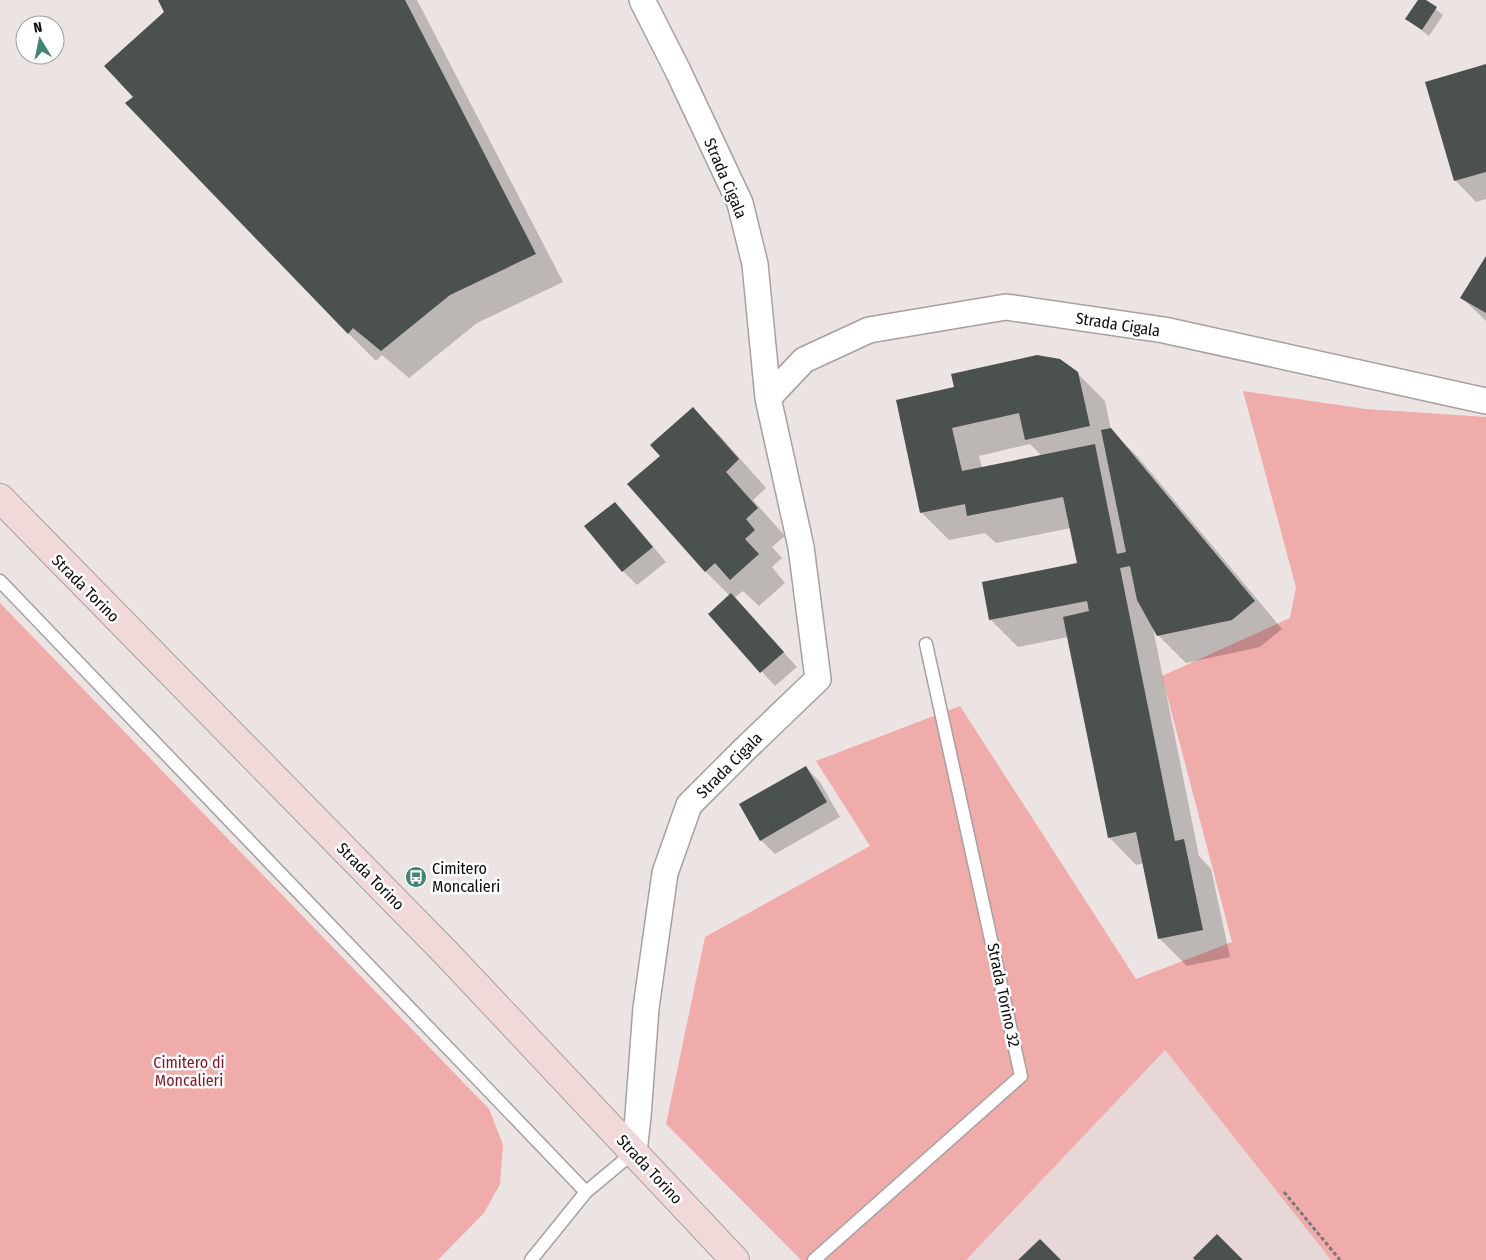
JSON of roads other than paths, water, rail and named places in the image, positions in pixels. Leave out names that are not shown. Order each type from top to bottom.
[{"type":"main road","name":"Strada Torino","points":[[0,498],[448,954],[735,1260]]},
{"type":"street","name":"Strada Cigala","points":[[634,1152],[646,1008],[665,873],[689,805],[744,748],[818,679],[801,547],[768,398],[755,264],[740,203],[678,71],[642,0]]},
{"type":"street","name":"Strada Cigala","points":[[768,398],[804,360],[869,330],[1006,307],[1164,330],[1486,401]]},
{"type":"lane","points":[[0,581],[586,1192]]},
{"type":"lane","name":"Strada Torino 32","points":[[814,1260],[1021,1076],[926,644]]},
{"type":"lane","points":[[531,1260],[586,1192],[634,1152]]},
{"type":"place","name":"Cimitero Moncalieri","points":[[416,877]]},
{"type":"park label","name":"Cimitero di Moncalieri","points":[[189,1071]]}]
